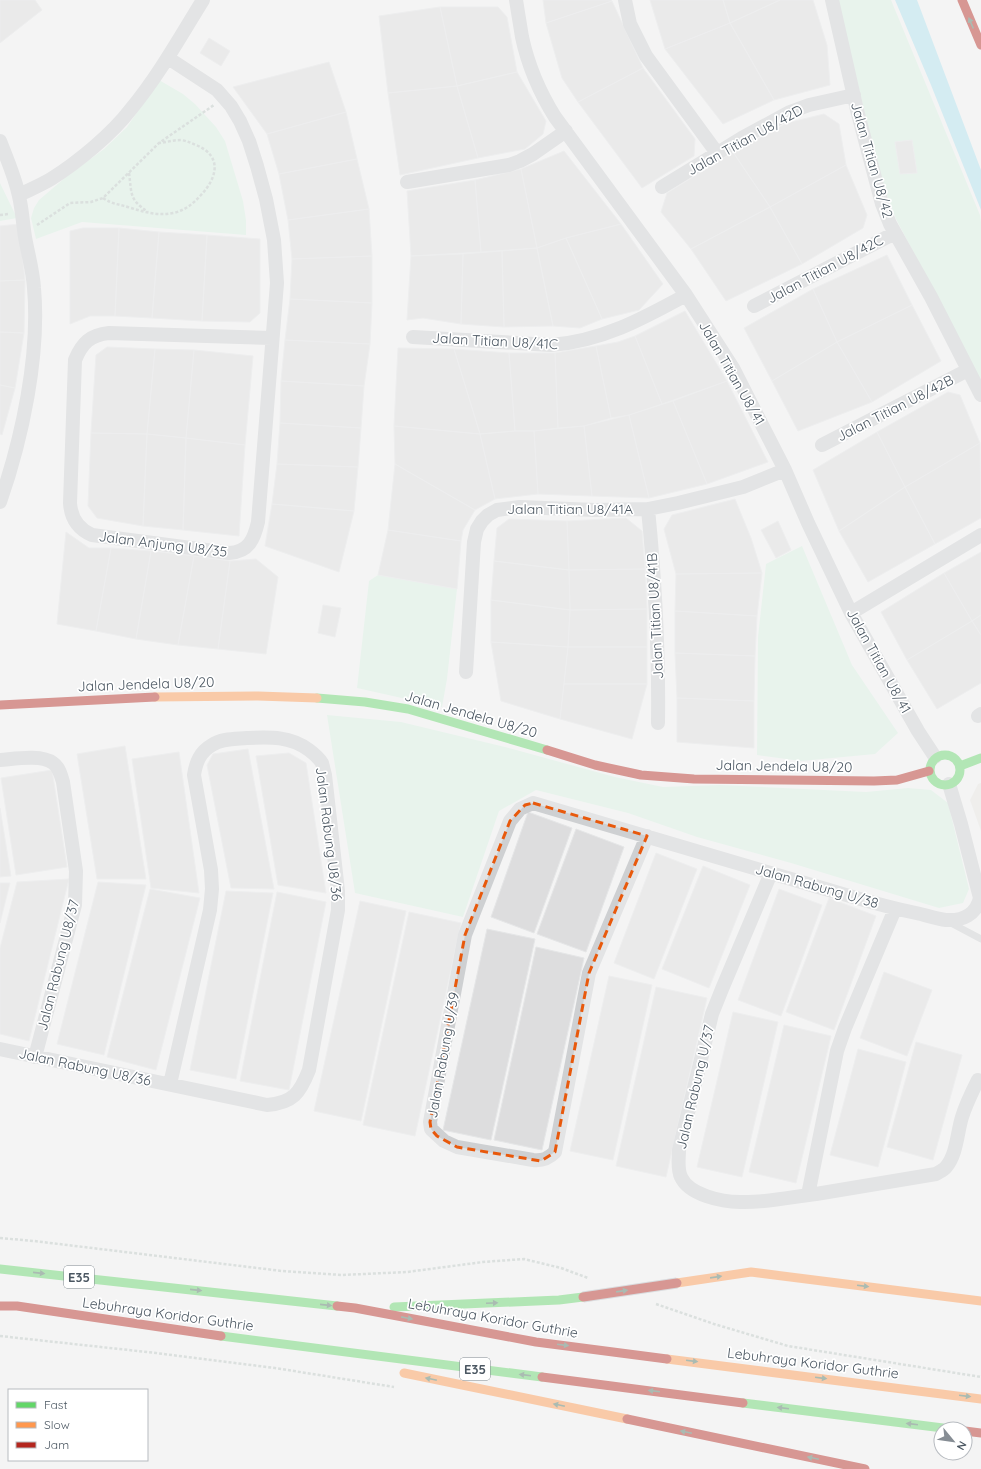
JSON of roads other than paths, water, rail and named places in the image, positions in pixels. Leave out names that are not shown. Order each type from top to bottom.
[{"type":"main road","points":[[962,0],[981,45]]},
{"type":"main road","name":"Jalan Jendela U8/20","points":[[0,705],[120,698],[204,696],[323,698],[371,703],[408,709],[594,765],[641,775],[694,779],[874,781],[897,780],[929,771]]},
{"type":"main road","points":[[943,754],[948,754],[955,759],[960,766],[958,777],[949,784],[940,784],[932,779],[929,771],[930,765],[935,758],[943,754]]},
{"type":"main road","points":[[960,766],[981,758]]},
{"type":"main road","name":"Lebuhraya Koridor Guthrie","points":[[0,1269],[355,1308],[536,1342],[981,1399]]},
{"type":"main road","points":[[355,1308],[559,1300],[751,1272],[981,1301]]},
{"type":"main road","name":"Lebuhraya Koridor Guthrie","points":[[0,1306],[17,1306],[242,1339],[933,1427]]},
{"type":"main road","points":[[242,1339],[352,1362]]},
{"type":"main road","points":[[399,1372],[865,1469]]},
{"type":"street","points":[[19,196],[51,179],[81,157],[131,110],[168,58],[203,0]]},
{"type":"street","name":"Jalan Titian U8/41","points":[[516,0],[522,38],[546,102],[686,295],[733,368],[785,470],[808,524],[851,613],[935,758]]},
{"type":"street","points":[[625,0],[630,24],[646,56],[717,153]]},
{"type":"street","name":"Jalan Titian U8/42","points":[[832,0],[854,95],[882,204],[895,233],[931,297],[981,395]]},
{"type":"street","name":"Jalan Anjung U8/35","points":[[168,58],[204,80],[217,90],[231,106],[249,141],[269,213],[274,240],[277,283],[258,522],[252,541],[238,552],[229,553],[92,535],[85,532],[70,513],[75,360],[83,344],[98,334],[109,333],[272,338]]},
{"type":"street","name":"Jalan Titian U8/42D","points":[[662,187],[742,138],[799,108],[854,95]]},
{"type":"street","points":[[407,182],[520,161],[566,131]]},
{"type":"street","points":[[0,141],[19,196],[34,288],[35,335],[24,411],[7,483],[0,502]]},
{"type":"street","name":"Jalan Titian U8/42C","points":[[754,306],[895,233]]},
{"type":"street","name":"Jalan Titian U8/41C","points":[[413,337],[551,345],[567,344],[583,341],[622,328],[686,295]]},
{"type":"street","name":"Jalan Titian U8/42B","points":[[822,445],[968,370]]},
{"type":"street","name":"Jalan Titian U8/41A","points":[[466,672],[474,542],[477,530],[488,515],[497,510],[520,507],[594,510],[648,509],[692,500],[742,487],[785,470]]},
{"type":"street","name":"Jalan Titian U8/41B","points":[[648,509],[654,564],[657,615],[659,671],[658,723]]},
{"type":"street","points":[[851,613],[981,535]]},
{"type":"street","name":"Jalan Rabung U8/36","points":[[0,1049],[267,1105],[280,1104],[291,1099],[299,1092],[309,1070],[338,910],[338,891],[322,762],[313,753],[301,745],[288,740],[275,737],[225,740],[212,744],[203,751],[196,762],[194,775],[211,870],[212,889],[210,910],[170,1084]]},
{"type":"street","name":"Jalan Rabung U8/37","points":[[0,760],[39,758],[52,762],[59,770],[63,782],[76,871],[75,905],[35,1057]]},
{"type":"street","name":"Jalan Rabung U/38","points":[[533,803],[895,909],[946,920],[966,917],[974,912],[978,906],[980,898],[949,784]]},
{"type":"street","name":"Jalan Rabung U/39","points":[[533,803],[520,809],[510,821],[465,935],[430,1122],[431,1129],[437,1136],[457,1147],[541,1160],[550,1157],[555,1152],[589,973],[647,836]]},
{"type":"street","name":"Jalan Rabung U/37","points":[[771,873],[712,1014],[679,1150],[678,1164],[681,1177],[687,1185],[696,1192],[710,1197],[740,1202],[778,1200],[936,1174],[946,1168],[955,1149],[967,1102],[978,1080]]},
{"type":"street","points":[[808,1195],[837,1051],[845,1028],[895,909]]},
{"type":"lane","points":[[946,920],[981,939]]},
{"type":"water","points":[[895,0],[917,0],[981,170],[981,210],[931,85]]}]
